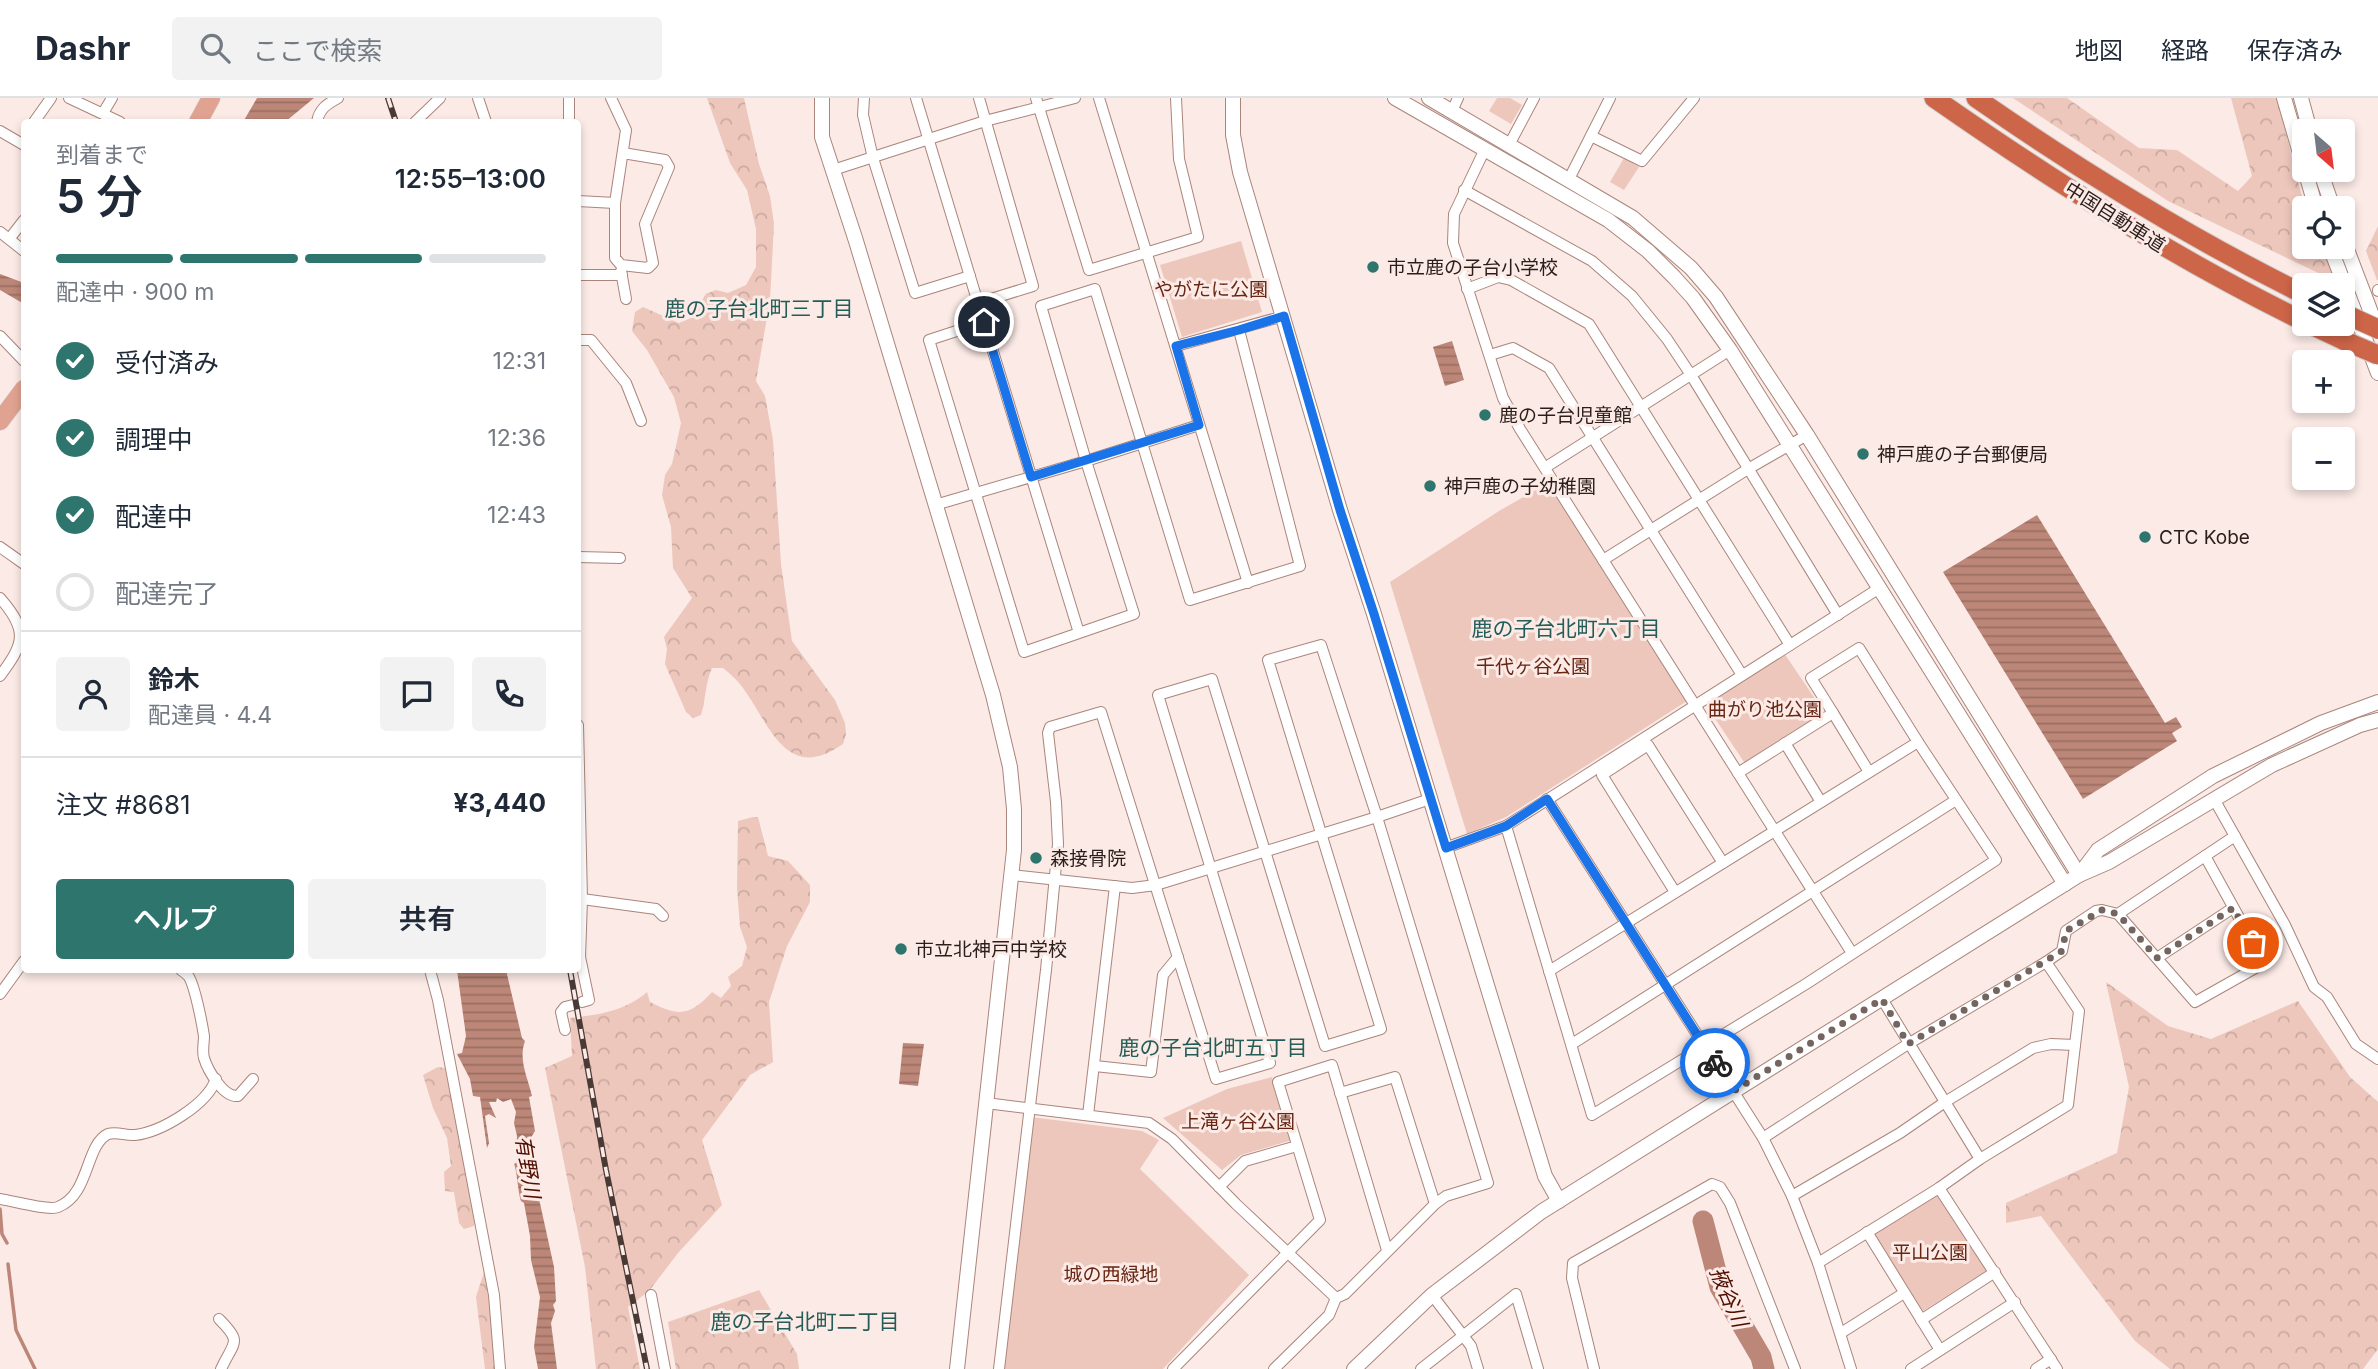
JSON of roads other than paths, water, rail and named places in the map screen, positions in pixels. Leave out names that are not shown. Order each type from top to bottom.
[{"type":"highway","name":"中国自動車道","points":[[1934,98],[2014,154],[2145,237],[2292,316]]},
{"type":"highway","name":"中国自動車道","points":[[1976,98],[2107,185],[2193,236],[2292,288]]},
{"type":"highway","points":[[2355,319],[2378,330]]},
{"type":"highway","name":"中国自動車道","points":[[2334,336],[2378,355]]},
{"type":"main road","points":[[200,119],[211,98]]},
{"type":"main road","points":[[0,421],[21,393]]},
{"type":"street","points":[[36,119],[51,98]]},
{"type":"street","points":[[69,98],[114,119]]},
{"type":"street","points":[[103,113],[112,98]]},
{"type":"street","points":[[318,119],[327,104],[338,98]]},
{"type":"street","points":[[418,119],[440,98]]},
{"type":"street","points":[[478,98],[485,119]]},
{"type":"street","points":[[569,98],[569,119]]},
{"type":"street","points":[[611,98],[626,130],[615,203],[615,258],[621,270],[626,299]]},
{"type":"street","points":[[821,98],[822,137],[993,695],[1010,767],[1014,809],[1012,874],[957,1369]]},
{"type":"street","points":[[864,98],[863,115],[873,158],[915,293],[970,276]]},
{"type":"street","points":[[916,98],[978,303],[1033,286],[979,98]]},
{"type":"street","points":[[833,170],[1037,103],[1075,98]]},
{"type":"street","points":[[1099,98],[1248,583]]},
{"type":"street","points":[[1037,103],[1088,270],[1198,237],[1179,159],[1176,98]]},
{"type":"street","points":[[1233,98],[1233,135],[1240,172],[1340,510],[1545,1176],[1559,1201]]},
{"type":"street","points":[[1395,98],[1608,220],[1648,251],[1693,298],[1730,351],[2065,884]]},
{"type":"street","points":[[1429,98],[1455,104],[1509,145],[1633,218],[1691,268],[1716,297],[1807,435],[2079,875]]},
{"type":"street","points":[[1509,145],[1534,98]]},
{"type":"street","points":[[1569,179],[1610,98]]},
{"type":"street","points":[[1591,136],[1642,161],[1694,98]]},
{"type":"street","points":[[2284,98],[2313,196]]},
{"type":"street","points":[[2301,98],[2307,119]]},
{"type":"street","points":[[0,131],[21,140]]},
{"type":"street","points":[[1484,151],[1454,214],[1454,243],[1503,398],[1520,429],[1852,953]]},
{"type":"street","points":[[581,275],[648,268],[653,263],[645,224],[669,167],[665,160],[623,153]]},
{"type":"street","points":[[1464,190],[1591,261],[1632,296],[1667,339],[1691,375],[1839,615]]},
{"type":"street","points":[[581,201],[615,203]]},
{"type":"street","points":[[21,222],[5,235],[21,248]]},
{"type":"street","points":[[2335,259],[2378,373]]},
{"type":"street","points":[[2351,259],[2378,330]]},
{"type":"street","points":[[1467,289],[1498,277],[1511,280],[1589,324],[1790,645]]},
{"type":"street","points":[[1079,633],[984,322],[929,340],[1024,652],[1079,633],[1134,614],[1041,306],[1095,289],[1190,600],[1300,566],[1239,330]]},
{"type":"street","points":[[1176,346],[1284,316]]},
{"type":"street","points":[[0,337],[21,358]]},
{"type":"street","points":[[581,341],[591,340],[626,383],[641,421]]},
{"type":"street","points":[[1490,355],[1513,348],[1549,368],[1742,676]]},
{"type":"street","points":[[1546,467],[1730,351]]},
{"type":"street","points":[[935,505],[1199,425]]},
{"type":"street","points":[[1604,560],[1650,529],[1807,435]]},
{"type":"street","points":[[0,547],[21,562]]},
{"type":"street","points":[[581,557],[613,561]]},
{"type":"street","points":[[1446,848],[1506,826],[1878,589]]},
{"type":"street","points":[[0,598],[18,623],[21,642],[0,676]]},
{"type":"street","points":[[999,1369],[1046,970],[1058,844],[1048,733],[1050,727],[1101,712],[1216,1079],[1270,1063],[1158,695],[1182,686],[1212,679],[1325,1046],[1381,1030],[1268,660],[1321,645],[1377,817],[1488,1183],[1446,1196],[1435,1203],[1346,1294],[1336,1297]]},
{"type":"street","points":[[1506,826],[1592,1115],[1806,984],[1996,860],[1858,648],[1811,678],[1869,772]]},
{"type":"street","points":[[2079,875],[2098,850],[2213,776],[2321,723],[2378,702]]},
{"type":"street","points":[[1738,773],[1833,713]]},
{"type":"street","points":[[1353,1369],[1432,1295],[1559,1201],[2079,875],[2109,862],[2272,765],[2360,725],[2378,720]]},
{"type":"street","points":[[1549,971],[1918,742]]},
{"type":"street","points":[[1785,743],[1821,802]]},
{"type":"street","points":[[1675,892],[1602,775],[1648,745],[1723,863]]},
{"type":"street","points":[[1012,874],[1132,888],[1157,885],[1430,799]]},
{"type":"street","points":[[1547,799],[1763,1138],[1792,1196],[1818,1263],[1851,1369]]},
{"type":"street","points":[[2214,799],[2285,925],[2314,987],[2327,997],[2356,1044],[2378,1059]]},
{"type":"street","points":[[1572,1044],[1956,800]]},
{"type":"street","points":[[2118,914],[2235,836]]},
{"type":"street","points":[[581,856],[581,928]]},
{"type":"street","points":[[1763,1138],[1908,1044],[2046,962],[2062,951],[2066,931],[2096,911],[2118,914],[2195,1002],[2259,966],[2263,961],[2205,856]]},
{"type":"street","points":[[1088,1115],[1115,886]]},
{"type":"street","points":[[582,899],[656,909],[663,916]]},
{"type":"street","points":[[2157,958],[2233,908]]},
{"type":"street","points":[[1095,1066],[1152,1072],[1163,975],[1178,957]]},
{"type":"street","points":[[565,1030],[561,1012],[565,1007],[589,1000],[581,962]]},
{"type":"street","points":[[1818,1263],[2068,1105],[2078,1011],[2046,962]]},
{"type":"street","points":[[0,994],[21,965]]},
{"type":"street","points":[[184,973],[189,978],[204,1036],[203,1056],[208,1069],[228,1095],[234,1097],[239,1097],[253,1079]]},
{"type":"street","points":[[431,973],[495,1295],[500,1369]]},
{"type":"street","points":[[1882,999],[1980,1159]]},
{"type":"street","points":[[1792,1196],[1900,1133],[2033,1048],[2050,1044],[2075,1045]]},
{"type":"street","points":[[1173,1369],[1320,1220],[1278,1082],[1332,1065],[1387,1250]]},
{"type":"street","points":[[1340,1093],[1395,1077],[1435,1203]]},
{"type":"street","points":[[0,1199],[43,1209],[58,1207],[82,1183],[93,1151],[103,1138],[117,1133],[132,1135],[159,1128],[193,1108],[207,1096],[216,1079]]},
{"type":"street","points":[[986,1103],[1155,1126],[1172,1139],[1288,1254],[1336,1297]]},
{"type":"street","points":[[1219,1186],[1245,1161],[1297,1146]]},
{"type":"street","points":[[1594,1369],[1572,1278],[1573,1263],[1712,1184],[1720,1187],[1730,1203],[1795,1369]]},
{"type":"street","points":[[1939,1188],[2054,1364],[2036,1369]]},
{"type":"street","points":[[1867,1232],[1940,1350]]},
{"type":"street","points":[[1921,1320],[1995,1272]]},
{"type":"street","points":[[1841,1333],[1905,1293]]},
{"type":"street","points":[[651,1294],[665,1369]]},
{"type":"street","points":[[1420,1369],[1516,1294],[1538,1369]]},
{"type":"street","points":[[1432,1295],[1471,1346],[1478,1369]]},
{"type":"street","points":[[1274,1369],[1329,1315],[1336,1297]]},
{"type":"street","points":[[1911,1369],[2015,1302]]},
{"type":"street","points":[[219,1319],[234,1335],[235,1341],[221,1369]]},
{"type":"water","points":[[257,98],[314,98],[289,119],[245,119]]},
{"type":"water","points":[[0,274],[21,282],[21,302],[0,290]]},
{"type":"water","points":[[1452,341],[1464,380],[1445,386],[1433,347]]},
{"type":"water","points":[[2037,515],[2165,723],[2176,717],[2182,727],[2172,733],[2177,741],[2083,799],[1943,572]]},
{"type":"water","name":"有野川","points":[[457,973],[507,973],[522,1038],[525,1041],[523,1062],[532,1096],[529,1097],[535,1131],[527,1144],[554,1267],[556,1301],[551,1323],[557,1369],[538,1369],[534,1347],[540,1297],[531,1260],[524,1203],[521,1201],[514,1164],[519,1161],[514,1123],[516,1112],[511,1099],[503,1102],[497,1098],[496,1102],[489,1102],[496,1118],[489,1114],[485,1116],[489,1143],[487,1148],[480,1097],[473,1096],[470,1079],[457,1054],[462,1053],[466,1036]]},
{"type":"water","points":[[903,1043],[924,1044],[918,1086],[899,1084]]},
{"type":"waterway","points":[[0,1209],[2,1234],[7,1243]]},
{"type":"waterway","name":"掖谷川","points":[[1703,1221],[1720,1287],[1761,1357],[1764,1369]]},
{"type":"waterway","points":[[8,1264],[16,1330],[35,1369]]},
{"type":"railway","points":[[388,98],[395,119]]},
{"type":"railway","points":[[571,973],[606,1170],[647,1369]]},
{"type":"place","name":"市立鹿の子台小学校","points":[[1373,267]]},
{"type":"place","name":"鹿の子台児童館","points":[[1485,415]]},
{"type":"place","name":"神戸鹿の子台郵便局","points":[[1863,454]]},
{"type":"place","name":"神戸鹿の子幼稚園","points":[[1430,486]]},
{"type":"place","name":"CTC Kobe","points":[[2145,537]]},
{"type":"place","name":"森接骨院","points":[[1036,858]]},
{"type":"place","name":"市立北神戸中学校","points":[[901,949]]},
{"type":"district","name":"鹿の子台北町三丁目","points":[[759,308]]},
{"type":"district","name":"鹿の子台北町六丁目","points":[[1566,628]]},
{"type":"district","name":"鹿の子台北町五丁目","points":[[1213,1047]]},
{"type":"district","name":"鹿の子台北町二丁目","points":[[805,1321]]},
{"type":"park label","name":"やがたに公園","points":[[1211,289]]},
{"type":"park label","name":"千代ヶ谷公園","points":[[1533,666]]},
{"type":"park label","name":"曲がり池公園","points":[[1765,709]]},
{"type":"park label","name":"上滝ヶ谷公園","points":[[1238,1121]]},
{"type":"park label","name":"平山公園","points":[[1930,1252]]},
{"type":"park label","name":"城の西緑地","points":[[1111,1274]]}]
